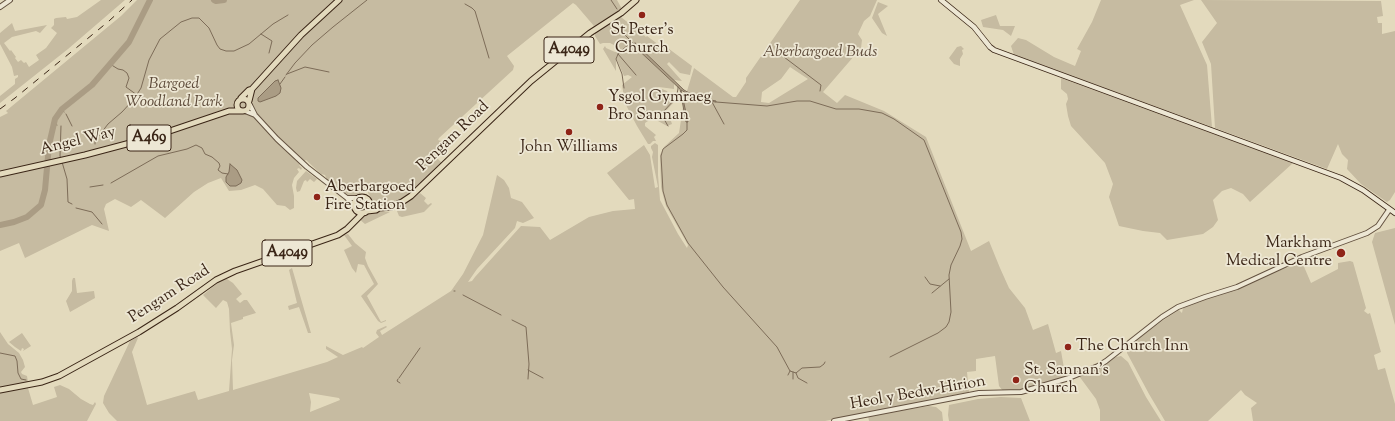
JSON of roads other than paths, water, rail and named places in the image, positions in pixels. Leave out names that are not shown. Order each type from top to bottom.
[{"type":"main road","name":"A469","points":[[237,105],[238,101],[252,89],[301,35],[339,0]]},
{"type":"main road","name":"Pengam Road","points":[[0,390],[42,382],[60,376],[139,332],[177,308],[216,280],[235,271],[338,235],[347,229],[365,212],[379,208],[391,207],[402,202],[411,196],[531,81],[595,30],[621,14],[636,0]]},
{"type":"main road","points":[[941,0],[974,27],[994,50],[1341,178],[1364,190],[1395,213]]},
{"type":"main road","name":"A469","points":[[243,111],[248,109],[252,89]]},
{"type":"main road","points":[[241,98],[245,98],[249,103]]},
{"type":"main road","points":[[237,105],[238,108],[243,111]]},
{"type":"main road","name":"Angel Way","points":[[0,174],[85,155],[149,138],[229,111],[237,105]]},
{"type":"main road","name":"Angel Way","points":[[229,111],[243,111]]},
{"type":"main road","points":[[354,221],[354,202],[358,198],[365,198],[379,208]]},
{"type":"main road","points":[[355,208],[358,212],[365,212],[369,207],[369,202]]},
{"type":"street","points":[[0,7],[10,0]]},
{"type":"street","points":[[249,103],[255,115],[277,139],[307,167],[347,198],[355,208]]},
{"type":"street","points":[[243,111],[255,115]]},
{"type":"street","points":[[347,198],[358,198]]},
{"type":"street","name":"Heol y Bedw-Hirion","points":[[834,421],[979,393],[1020,392],[1069,378],[1098,366],[1106,361],[1178,307],[1237,286],[1302,257],[1370,232],[1378,226],[1389,210]]},
{"type":"waterway","points":[[0,225],[27,217],[41,205],[45,190],[49,145],[55,119],[62,109],[92,85],[129,42],[150,0]]},
{"type":"waterway","points":[[214,0],[224,0]]},
{"type":"waterway","points":[[286,75],[312,45],[367,0]]},
{"type":"waterway","points":[[611,0],[617,9]]},
{"type":"waterway","points":[[465,4],[475,11],[489,58]]},
{"type":"waterway","points":[[95,144],[95,141],[108,124],[134,99],[141,88],[149,60],[160,39],[181,22],[192,18],[199,18],[209,28],[220,49],[234,51],[249,44],[273,24],[288,15]]},
{"type":"waterway","points":[[619,25],[622,32],[634,44]]},
{"type":"waterway","points":[[261,34],[272,41],[269,53]]},
{"type":"waterway","points":[[624,88],[622,74],[616,59],[618,54],[631,42]]},
{"type":"waterway","points":[[618,54],[636,75]]},
{"type":"waterway","points":[[772,54],[782,55],[821,85],[820,91]]},
{"type":"waterway","points":[[110,64],[127,73],[129,78],[126,87],[137,95]]},
{"type":"waterway","points":[[287,74],[305,67],[329,72]]},
{"type":"waterway","points":[[280,84],[285,77]]},
{"type":"waterway","points":[[668,126],[664,119],[663,112],[676,98],[678,87]]},
{"type":"waterway","points":[[716,102],[767,106],[797,101],[810,101],[836,109],[859,109],[882,113],[894,119],[924,140],[961,232],[962,239],[951,265],[949,275],[951,312],[949,322],[946,327],[938,333],[890,357]]},
{"type":"waterway","points":[[712,102],[724,124]]},
{"type":"waterway","points":[[66,114],[72,126]]},
{"type":"waterway","points":[[687,121],[687,130],[663,149],[661,156],[663,191],[667,205],[688,243],[723,287],[777,347],[790,371],[796,373],[802,368],[820,367],[825,362]]},
{"type":"waterway","points":[[61,126],[61,159]]},
{"type":"waterway","points":[[111,183],[158,156],[187,149],[196,145],[202,148],[205,154],[212,157],[219,163],[220,166],[218,170],[222,173],[228,174]]},
{"type":"waterway","points":[[62,162],[67,179],[68,202],[72,204]]},
{"type":"waterway","points":[[90,187],[103,185]]},
{"type":"waterway","points":[[76,208],[92,212],[102,224]]},
{"type":"waterway","points":[[925,277],[930,284],[940,286]]},
{"type":"waterway","points":[[932,293],[949,279]]},
{"type":"waterway","points":[[463,295],[501,315]]},
{"type":"waterway","points":[[512,320],[526,327],[529,364],[528,379]]},
{"type":"waterway","points":[[399,378],[420,348]]},
{"type":"waterway","points":[[0,353],[15,356],[18,373],[21,379],[26,380]]},
{"type":"waterway","points":[[528,370],[543,378]]},
{"type":"waterway","points":[[788,375],[790,371]]},
{"type":"waterway","points":[[793,372],[793,379]]},
{"type":"waterway","points":[[796,373],[798,378],[807,383]]},
{"type":"waterway","points":[[398,379],[397,381],[400,383]]},
{"type":"railway","points":[[0,109],[109,21],[132,0]]},
{"type":"place","name":"St Peter's Church","points":[[642,15]]},
{"type":"place","name":"Ysgol Gymraeg Bro Sannan","points":[[600,107]]},
{"type":"place","name":"John Williams","points":[[569,132]]},
{"type":"place","name":"Aberbargoed Fire Station","points":[[317,197]]},
{"type":"place","name":"Markham Medical Centre","points":[[1341,253]]},
{"type":"place","name":"The Church Inn","points":[[1068,347]]},
{"type":"place","name":"St. Sannan's Church","points":[[1016,380]]},
{"type":"park label","name":"Aberbargoed Buds","points":[[820,53]]},
{"type":"park label","name":"Bargoed Woodland Park","points":[[174,94]]}]
